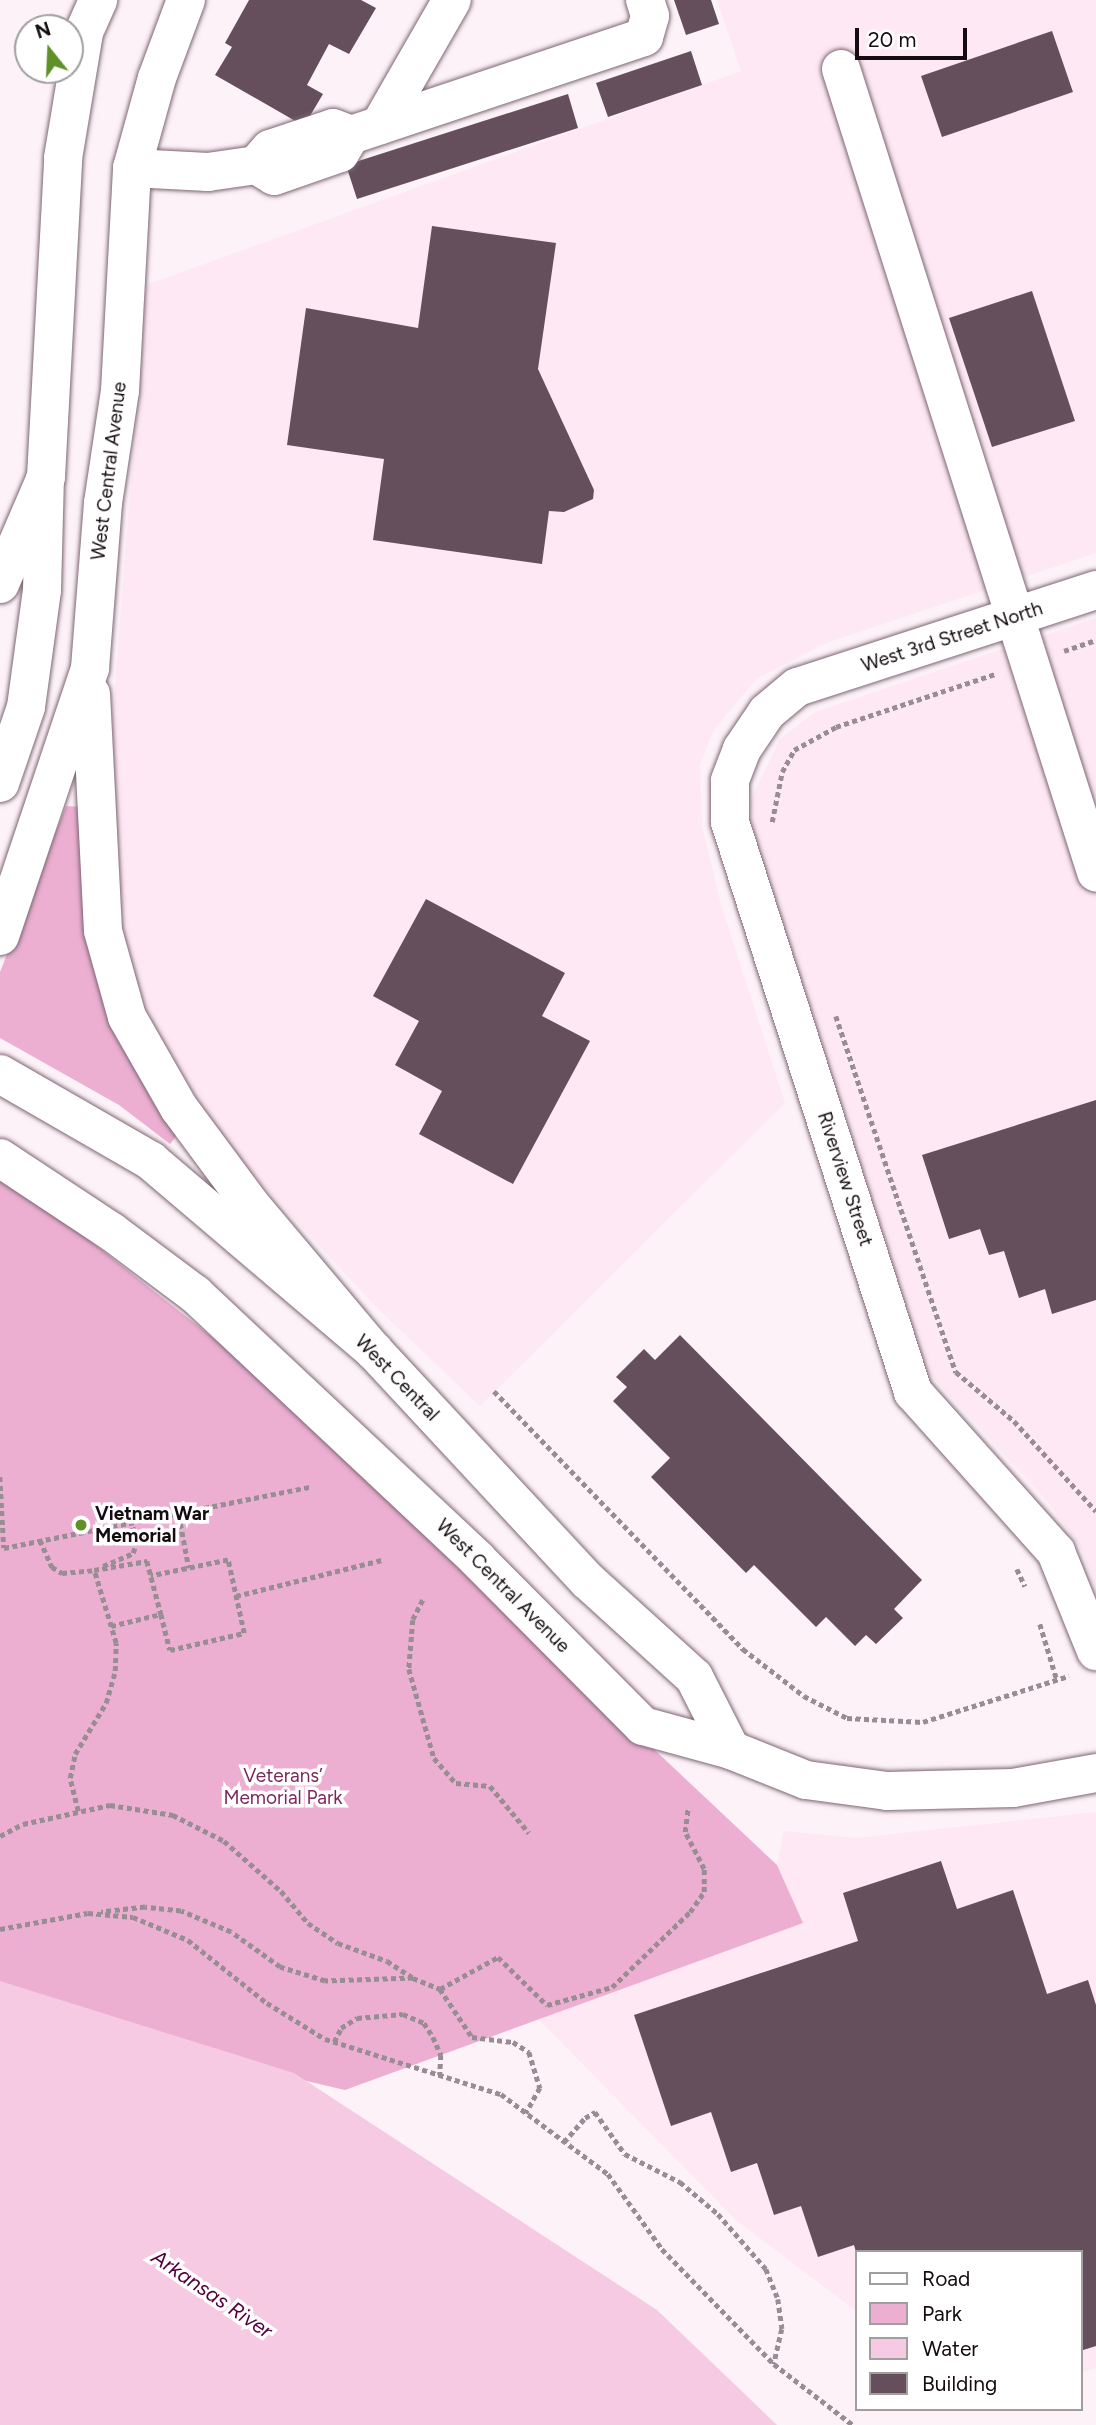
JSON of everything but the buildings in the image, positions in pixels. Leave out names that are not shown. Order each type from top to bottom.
[{"type":"street","points":[[0,783],[26,707],[42,590],[63,158],[85,32],[98,0]]},
{"type":"street","name":"West Central Avenue","points":[[0,936],[90,668],[103,503],[120,391],[132,168],[157,78],[186,0]]},
{"type":"street","points":[[366,130],[453,0]]},
{"type":"street","points":[[132,168],[208,172],[256,165],[270,149],[333,128],[366,130],[645,37],[650,16],[645,0]]},
{"type":"street","points":[[841,69],[1012,618],[1096,872]]},
{"type":"street","points":[[0,584],[46,477]]},
{"type":"street","name":"West 3rd Street North","points":[[807,683],[1096,590]]},
{"type":"street","points":[[90,668],[103,931],[127,1017],[179,1108],[250,1205],[374,1351]]},
{"type":"street","name":"Riverview Street","points":[[807,683],[767,712],[742,749],[730,781],[730,821],[914,1392],[1056,1552],[1090,1661]]},
{"type":"street","name":"West Central","points":[[0,1074],[151,1161],[374,1351],[588,1581],[694,1677],[731,1750]]},
{"type":"street","name":"West Central Avenue","points":[[0,1158],[195,1294],[477,1559],[643,1726],[731,1750],[806,1780],[887,1791],[1013,1788],[1096,1773]]},
{"type":"path","points":[[776,835],[772,822],[782,772],[794,750],[836,727],[1096,640]]},
{"type":"path","points":[[833,1007],[956,1372],[1014,1420],[1096,1511]]},
{"type":"path","points":[[494,1391],[744,1649],[804,1696],[847,1718],[923,1722],[1057,1680],[1090,1661]]},
{"type":"path","points":[[0,1477],[4,1548],[310,1487]]},
{"type":"path","points":[[179,1515],[189,1568]]},
{"type":"path","points":[[94,1570],[132,1553],[136,1539],[131,1523]]},
{"type":"path","points":[[40,1540],[52,1567],[62,1573],[146,1561],[170,1650],[244,1633],[228,1560],[151,1576]]},
{"type":"path","points":[[1010,1556],[1030,1597]]},
{"type":"path","points":[[236,1596],[382,1560]]},
{"type":"path","points":[[78,1811],[69,1778],[75,1754],[106,1703],[115,1671],[116,1643],[94,1570]]},
{"type":"path","points":[[423,1600],[413,1620],[409,1669],[434,1758],[456,1783],[491,1786],[529,1833]]},
{"type":"path","points":[[111,1626],[161,1614]]},
{"type":"path","points":[[1039,1619],[1057,1680]]},
{"type":"path","points":[[0,1836],[23,1824],[110,1805],[173,1815],[225,1841],[308,1923],[338,1944],[387,1961],[412,1978],[440,1989],[472,2037],[513,2042],[529,2052],[540,2088],[526,2113]]},
{"type":"path","points":[[440,1989],[498,1957],[547,2005],[612,1987],[690,1912],[704,1892],[704,1869],[685,1832],[688,1807]]},
{"type":"path","points":[[0,1929],[88,1913],[145,1907],[181,1910],[223,1927],[280,1967],[305,1977],[347,1982],[412,1978]]},
{"type":"path","points":[[88,1913],[133,1917],[188,1940],[267,2003],[334,2042],[501,2094],[608,2174],[662,2249],[774,2364],[853,2425]]},
{"type":"path","points":[[334,2042],[341,2028],[357,2018],[403,2014],[424,2023],[433,2037],[441,2055],[440,2075]]},
{"type":"path","points":[[565,2142],[585,2118],[596,2112],[625,2154],[680,2182],[718,2214],[766,2269],[778,2300],[782,2329],[774,2364]]},
{"type":"shaded area","points":[[717,0],[1096,0],[1096,553],[826,643],[756,679],[714,730],[700,764],[702,825],[721,905],[785,1103],[480,1406],[371,1302],[243,1163],[207,1114],[153,1024],[130,962],[118,911],[108,779],[146,285],[741,71]]},
{"type":"shaded area","points":[[1096,618],[1096,1594],[1082,1550],[1048,1502],[927,1371],[754,839],[750,801],[780,739],[815,712]]},
{"type":"shaded area","points":[[1096,1812],[1096,2368],[1082,2372],[1082,2250],[855,2250],[855,2310],[736,2220],[538,2019],[802,1923],[777,1865],[784,1831],[856,1838]]},
{"type":"green space","points":[[66,806],[82,807],[178,1134],[170,1144],[119,1105],[0,1038],[0,972]]},
{"type":"green space","name":"Veterans’ Memorial Park","points":[[0,1179],[74,1228],[236,1356],[777,1865],[803,1923],[345,2090],[0,2009]]},
{"type":"water","name":"Arkansas River","points":[[0,1981],[294,2073],[657,2310],[777,2425],[0,2425]]},
{"type":"place","name":"Vietnam War Memorial","points":[[81,1525]]}]
